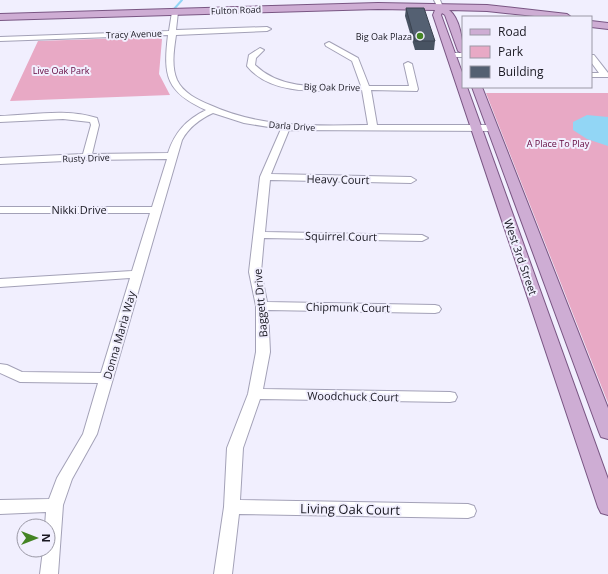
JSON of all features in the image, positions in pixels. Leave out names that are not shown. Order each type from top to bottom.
[{"type":"main road","name":"Fulton Road","points":[[440,7],[535,16]]},
{"type":"main road","name":"Fulton Road","points":[[0,17],[440,7],[496,8],[558,16]]},
{"type":"main road","points":[[440,7],[449,14],[462,48]]},
{"type":"main road","name":"West 3rd Street","points":[[440,7],[437,15],[462,87]]},
{"type":"main road","name":"Fulton Road","points":[[0,21],[174,13]]},
{"type":"main road","points":[[592,21],[608,22]]},
{"type":"main road","points":[[592,24],[608,26]]},
{"type":"main road","name":"West 3rd Street","points":[[462,88],[608,507]]},
{"type":"main road","name":"West 3rd Street","points":[[477,88],[608,432]]},
{"type":"street","name":"Darla Drive","points":[[174,13],[170,69],[172,80],[188,97],[212,110],[242,120],[286,126],[493,128]]},
{"type":"street","name":"Tracy Avenue","points":[[1,40],[267,29]]},
{"type":"street","points":[[329,44],[354,60],[366,88],[373,128]]},
{"type":"street","name":"Big Oak Drive","points":[[260,50],[252,57],[251,66],[256,72],[275,82],[306,88],[414,88],[408,64]]},
{"type":"street","points":[[451,55],[462,55]]},
{"type":"street","points":[[592,58],[607,75]]},
{"type":"street","points":[[592,75],[607,75]]},
{"type":"street","name":"Donna Maria Way","points":[[48,574],[55,505],[65,478],[90,434],[177,140],[184,128],[197,118],[212,110]]},
{"type":"street","points":[[0,119],[73,116],[91,118],[94,120],[95,125],[87,157]]},
{"type":"street","name":"Baggett Drive","points":[[223,574],[232,507],[236,448],[256,394],[263,352],[262,306],[256,272],[266,177],[286,126]]},
{"type":"street","name":"Rusty Drive","points":[[0,161],[87,157],[173,156]]},
{"type":"street","name":"Heavy Court","points":[[266,177],[411,180]]},
{"type":"street","name":"Nikki Drive","points":[[0,210],[157,210]]},
{"type":"street","name":"Squirrel Court","points":[[260,235],[422,238]]},
{"type":"street","points":[[0,283],[137,274]]},
{"type":"street","name":"Chipmunk Court","points":[[262,306],[435,309]]},
{"type":"street","points":[[2,368],[20,377],[107,378]]},
{"type":"street","name":"Woodchuck Court","points":[[256,394],[450,397]]},
{"type":"street","points":[[0,507],[55,505]]},
{"type":"street","name":"Living Oak Court","points":[[232,507],[468,511]]},
{"type":"green space","name":"Live Oak Park","points":[[154,37],[162,39],[159,74],[170,95],[10,101],[38,41]]},
{"type":"green space","name":"A Place To Play","points":[[486,93],[608,93],[608,403]]},
{"type":"water","points":[[587,115],[608,117],[608,146],[587,139],[573,130],[573,122]]},
{"type":"building","points":[[406,8],[424,8],[435,41],[415,41]]},
{"type":"waterway","points":[[174,9],[182,0]]},
{"type":"place","name":"Big Oak Plaza","points":[[420,36]]}]
